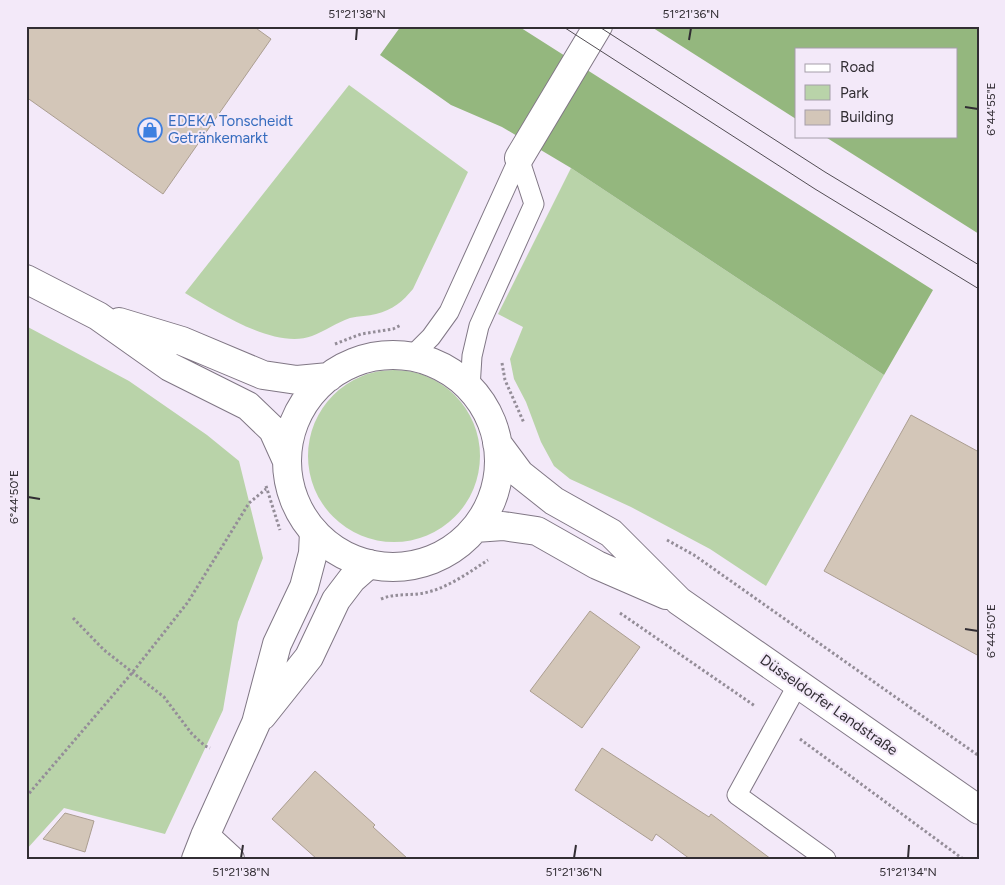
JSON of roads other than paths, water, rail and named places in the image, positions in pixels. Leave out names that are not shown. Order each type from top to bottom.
[{"type":"main road","points":[[519,158],[598,26]]},
{"type":"main road","points":[[26,279],[98,316],[170,367],[248,406],[273,430],[287,461]]},
{"type":"main road","points":[[98,316],[182,341],[263,375],[297,380],[329,377]]},
{"type":"main road","points":[[386,354],[412,356],[438,364],[460,378],[478,396],[491,418],[498,443],[499,468],[494,494],[486,512],[475,528],[461,542],[445,553],[427,561],[408,566],[388,567],[369,564],[350,558],[333,549],[314,532],[300,510],[290,486],[287,461],[290,435],[299,411],[315,389],[335,372],[359,360],[386,354]]},
{"type":"main road","name":"Düsseldorfer Landstraße","points":[[498,443],[520,474],[554,501],[612,532],[679,601],[979,810]]},
{"type":"main road","name":"Düsseldorfer Landstraße","points":[[475,528],[502,526],[537,531],[597,565],[679,601]]},
{"type":"main road","points":[[230,859],[200,847],[256,723],[277,644],[304,587],[313,553],[314,532]]},
{"type":"main road","points":[[256,723],[309,657],[336,600],[352,579],[369,564]]},
{"type":"lane","points":[[412,356],[431,336],[449,312],[519,158]]},
{"type":"lane","points":[[470,388],[472,356],[479,326],[534,204],[519,158]]},
{"type":"lane","points":[[798,684],[737,795],[826,859]]},
{"type":"tram line","points":[[562,26],[815,189],[979,289]]},
{"type":"tram line","points":[[598,26],[825,172],[979,265]]},
{"type":"place","name":"EDEKA Tonscheidt Getränkemarkt","points":[[150,130]]}]
